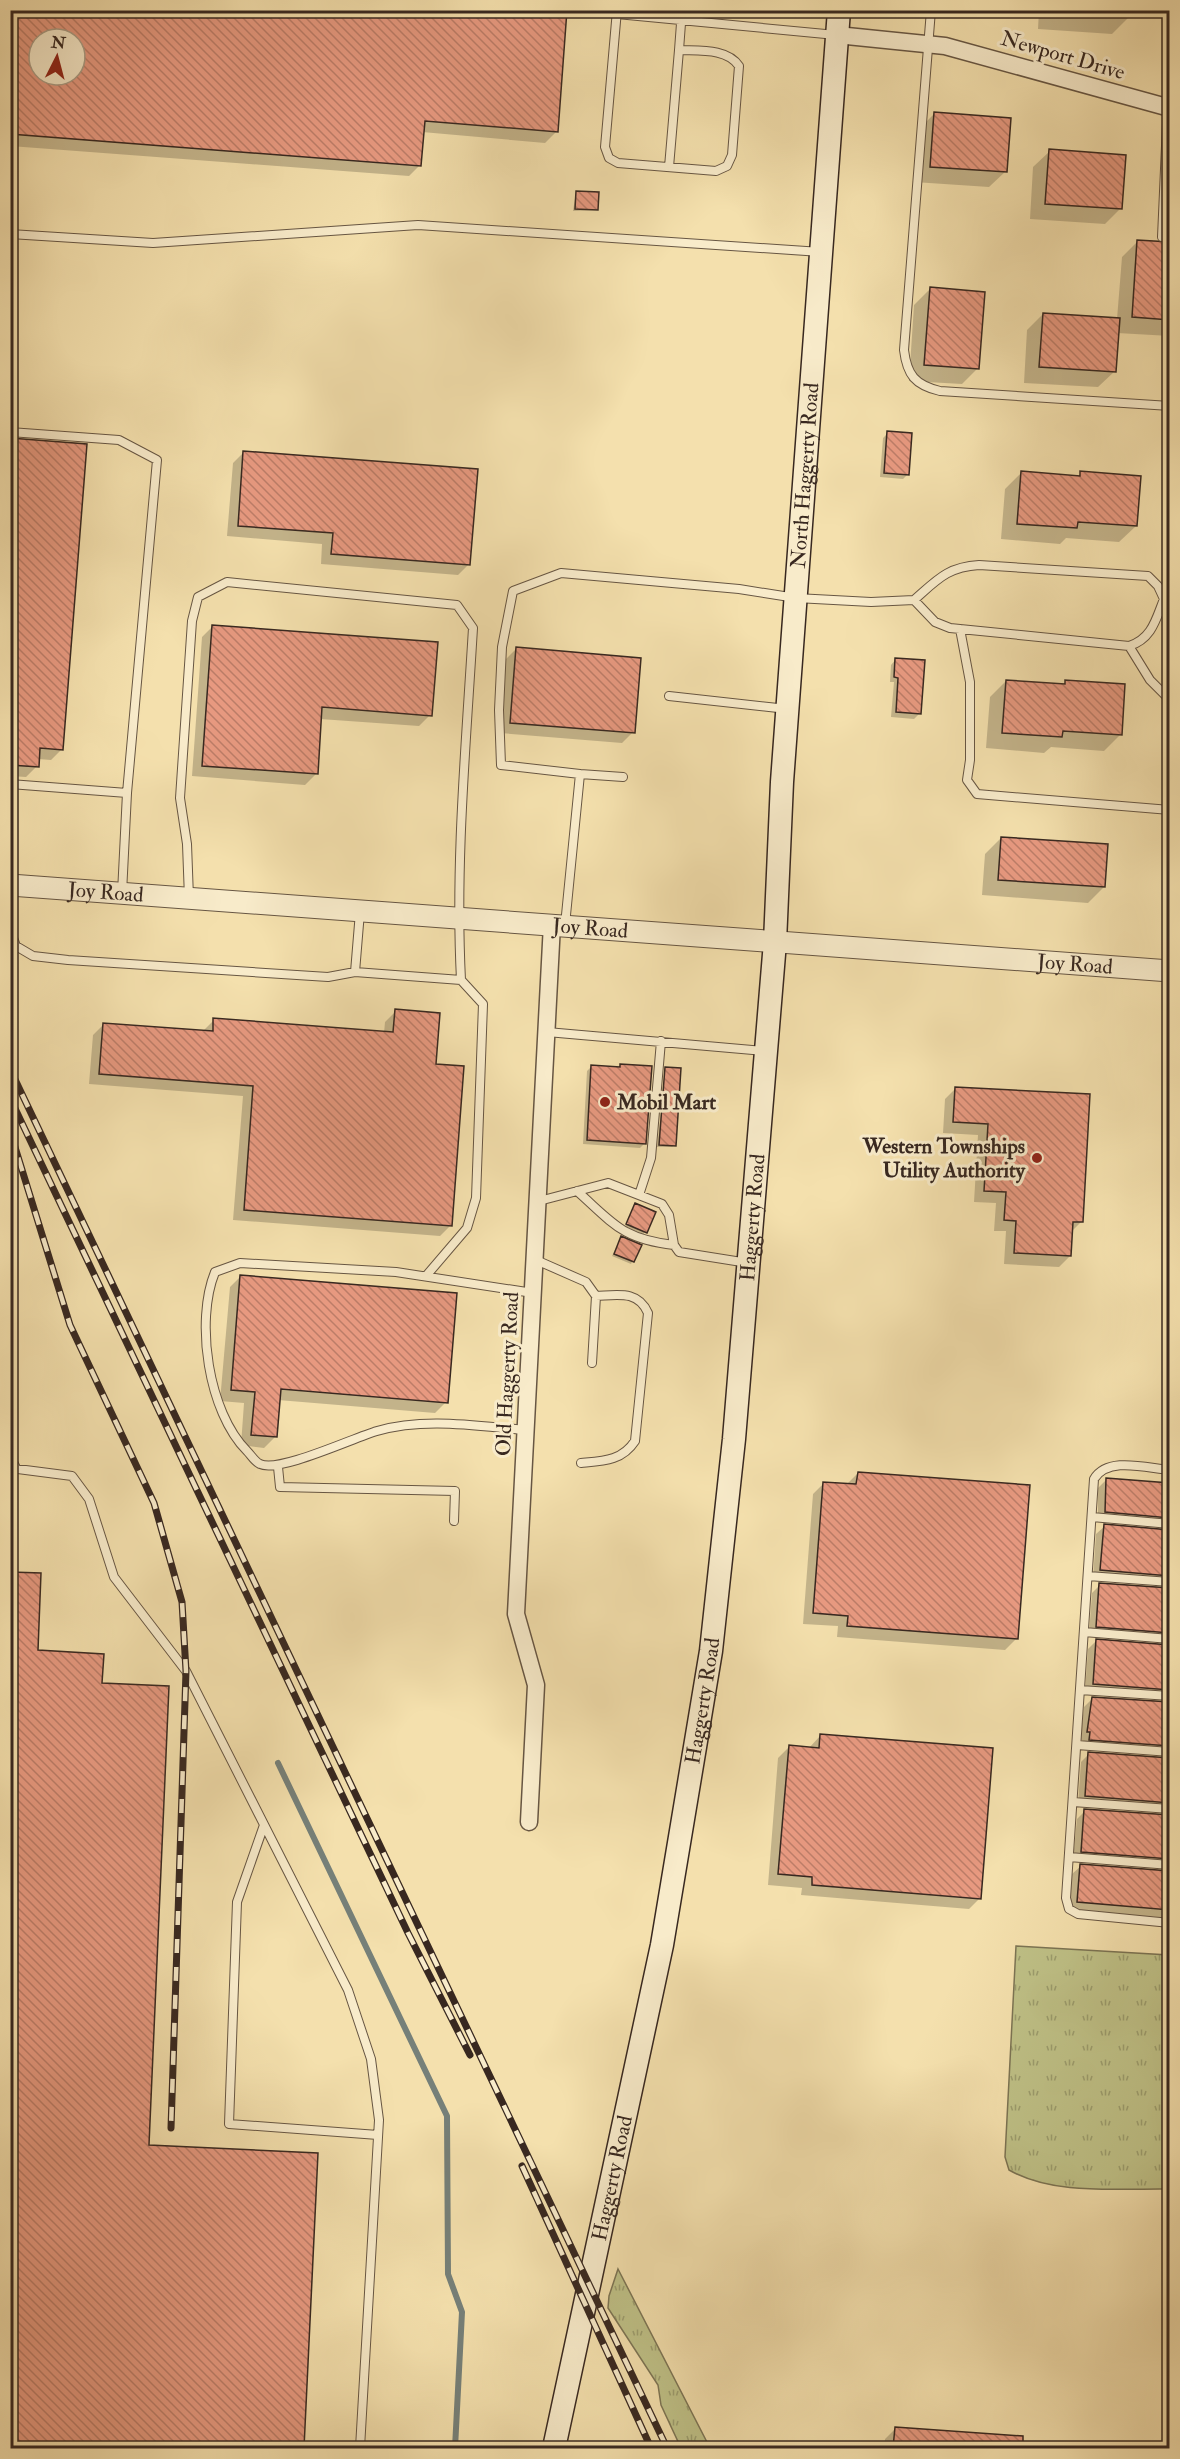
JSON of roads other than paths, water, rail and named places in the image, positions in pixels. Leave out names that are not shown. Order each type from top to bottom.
[{"type":"main road","name":"North Haggerty Road","points":[[775,942],[788,709],[839,10]]},
{"type":"main road","name":"Haggerty Road","points":[[554,2448],[662,1946],[696,1755],[726,1524],[775,942]]},
{"type":"street","name":"Newport Drive","points":[[837,35],[945,46],[1168,107]]},
{"type":"street","name":"Joy Road","points":[[10,885],[1170,970]]},
{"type":"street","name":"Old Haggerty Road","points":[[529,1822],[536,1684],[516,1614],[547,1032],[559,925]]},
{"type":"lane","points":[[669,167],[682,10]]},
{"type":"lane","points":[[930,10],[904,350],[906,368],[913,380],[924,387],[940,392],[1170,406]]},
{"type":"lane","points":[[679,50],[720,53],[734,58],[739,66],[733,144],[727,166],[716,171],[618,163],[609,158],[605,147],[617,12],[681,21],[837,35]]},
{"type":"lane","points":[[1162,237],[1170,55]]},
{"type":"lane","points":[[10,234],[153,243],[418,225],[821,252]]},
{"type":"lane","points":[[10,432],[119,440],[157,460],[127,793],[122,893]]},
{"type":"lane","points":[[623,777],[501,765],[499,710],[502,647],[513,591],[561,573],[739,589],[796,598],[871,602],[914,600],[943,574],[959,567],[979,565],[1148,576],[1158,586],[1164,599],[1149,634],[1140,643],[1129,646],[960,629],[935,622],[914,600]]},
{"type":"lane","points":[[189,898],[187,844],[180,798],[192,621],[198,597],[227,582],[457,605],[473,628],[458,919],[461,980],[483,1004],[476,1198],[467,1228],[426,1276]]},
{"type":"lane","points":[[960,629],[970,682],[970,760],[967,780],[977,794],[1170,810]]},
{"type":"lane","points":[[1129,646],[1150,680],[1170,700]]},
{"type":"lane","points":[[669,696],[788,709]]},
{"type":"lane","points":[[559,925],[580,774]]},
{"type":"lane","points":[[10,784],[127,793]]},
{"type":"lane","points":[[355,972],[360,911]]},
{"type":"lane","points":[[10,930],[16,946],[33,956],[68,960],[327,977],[355,972],[461,980]]},
{"type":"lane","points":[[547,1032],[765,1051]]},
{"type":"lane","points":[[639,1195],[651,1158],[661,1041]]},
{"type":"lane","points":[[538,1201],[608,1183],[662,1204],[669,1215],[674,1245],[679,1252],[748,1263]]},
{"type":"lane","points":[[577,1191],[623,1232],[643,1241],[674,1245]]},
{"type":"lane","points":[[536,1260],[586,1282],[596,1296],[592,1363]]},
{"type":"lane","points":[[526,1430],[438,1424],[403,1425],[378,1431],[278,1467],[260,1464],[236,1440],[216,1397],[207,1350],[207,1292],[215,1272],[240,1263],[396,1272],[534,1293]]},
{"type":"lane","points":[[581,1463],[617,1458],[628,1452],[634,1441],[648,1313],[644,1302],[630,1295],[596,1296]]},
{"type":"lane","points":[[10,1456],[13,1468],[72,1476],[89,1499],[114,1577],[186,1671],[348,1990],[363,2029],[376,2092],[378,2134],[360,2448]]},
{"type":"lane","points":[[1170,1470],[1110,1465],[1094,1479],[1066,1898],[1069,1909],[1078,1914],[1170,1923]]},
{"type":"lane","points":[[278,1467],[280,1487],[455,1491],[454,1521]]},
{"type":"lane","points":[[1092,1517],[1170,1524]]},
{"type":"lane","points":[[1088,1576],[1170,1582]]},
{"type":"lane","points":[[1084,1632],[1170,1639]]},
{"type":"lane","points":[[1080,1690],[1170,1696]]},
{"type":"lane","points":[[1077,1745],[1170,1752]]},
{"type":"lane","points":[[1072,1802],[1170,1809]]},
{"type":"lane","points":[[264,1825],[237,1902],[230,2124],[378,2134]]},
{"type":"lane","points":[[1069,1857],[1170,1865]]},
{"type":"waterway","points":[[278,1763],[447,2116],[448,2274],[462,2312],[455,2448]]},
{"type":"railway","points":[[10,1069],[667,2448]]},
{"type":"railway","points":[[10,1098],[408,1933],[470,2055]]},
{"type":"railway","points":[[10,1131],[70,1325],[154,1503],[182,1602],[186,1671],[171,2128]]},
{"type":"railway","points":[[522,2166],[651,2448]]},
{"type":"place","name":"Mobil Mart","points":[[605,1102]]},
{"type":"place","name":"Western Townships Utility Authority","points":[[1037,1158]]}]
